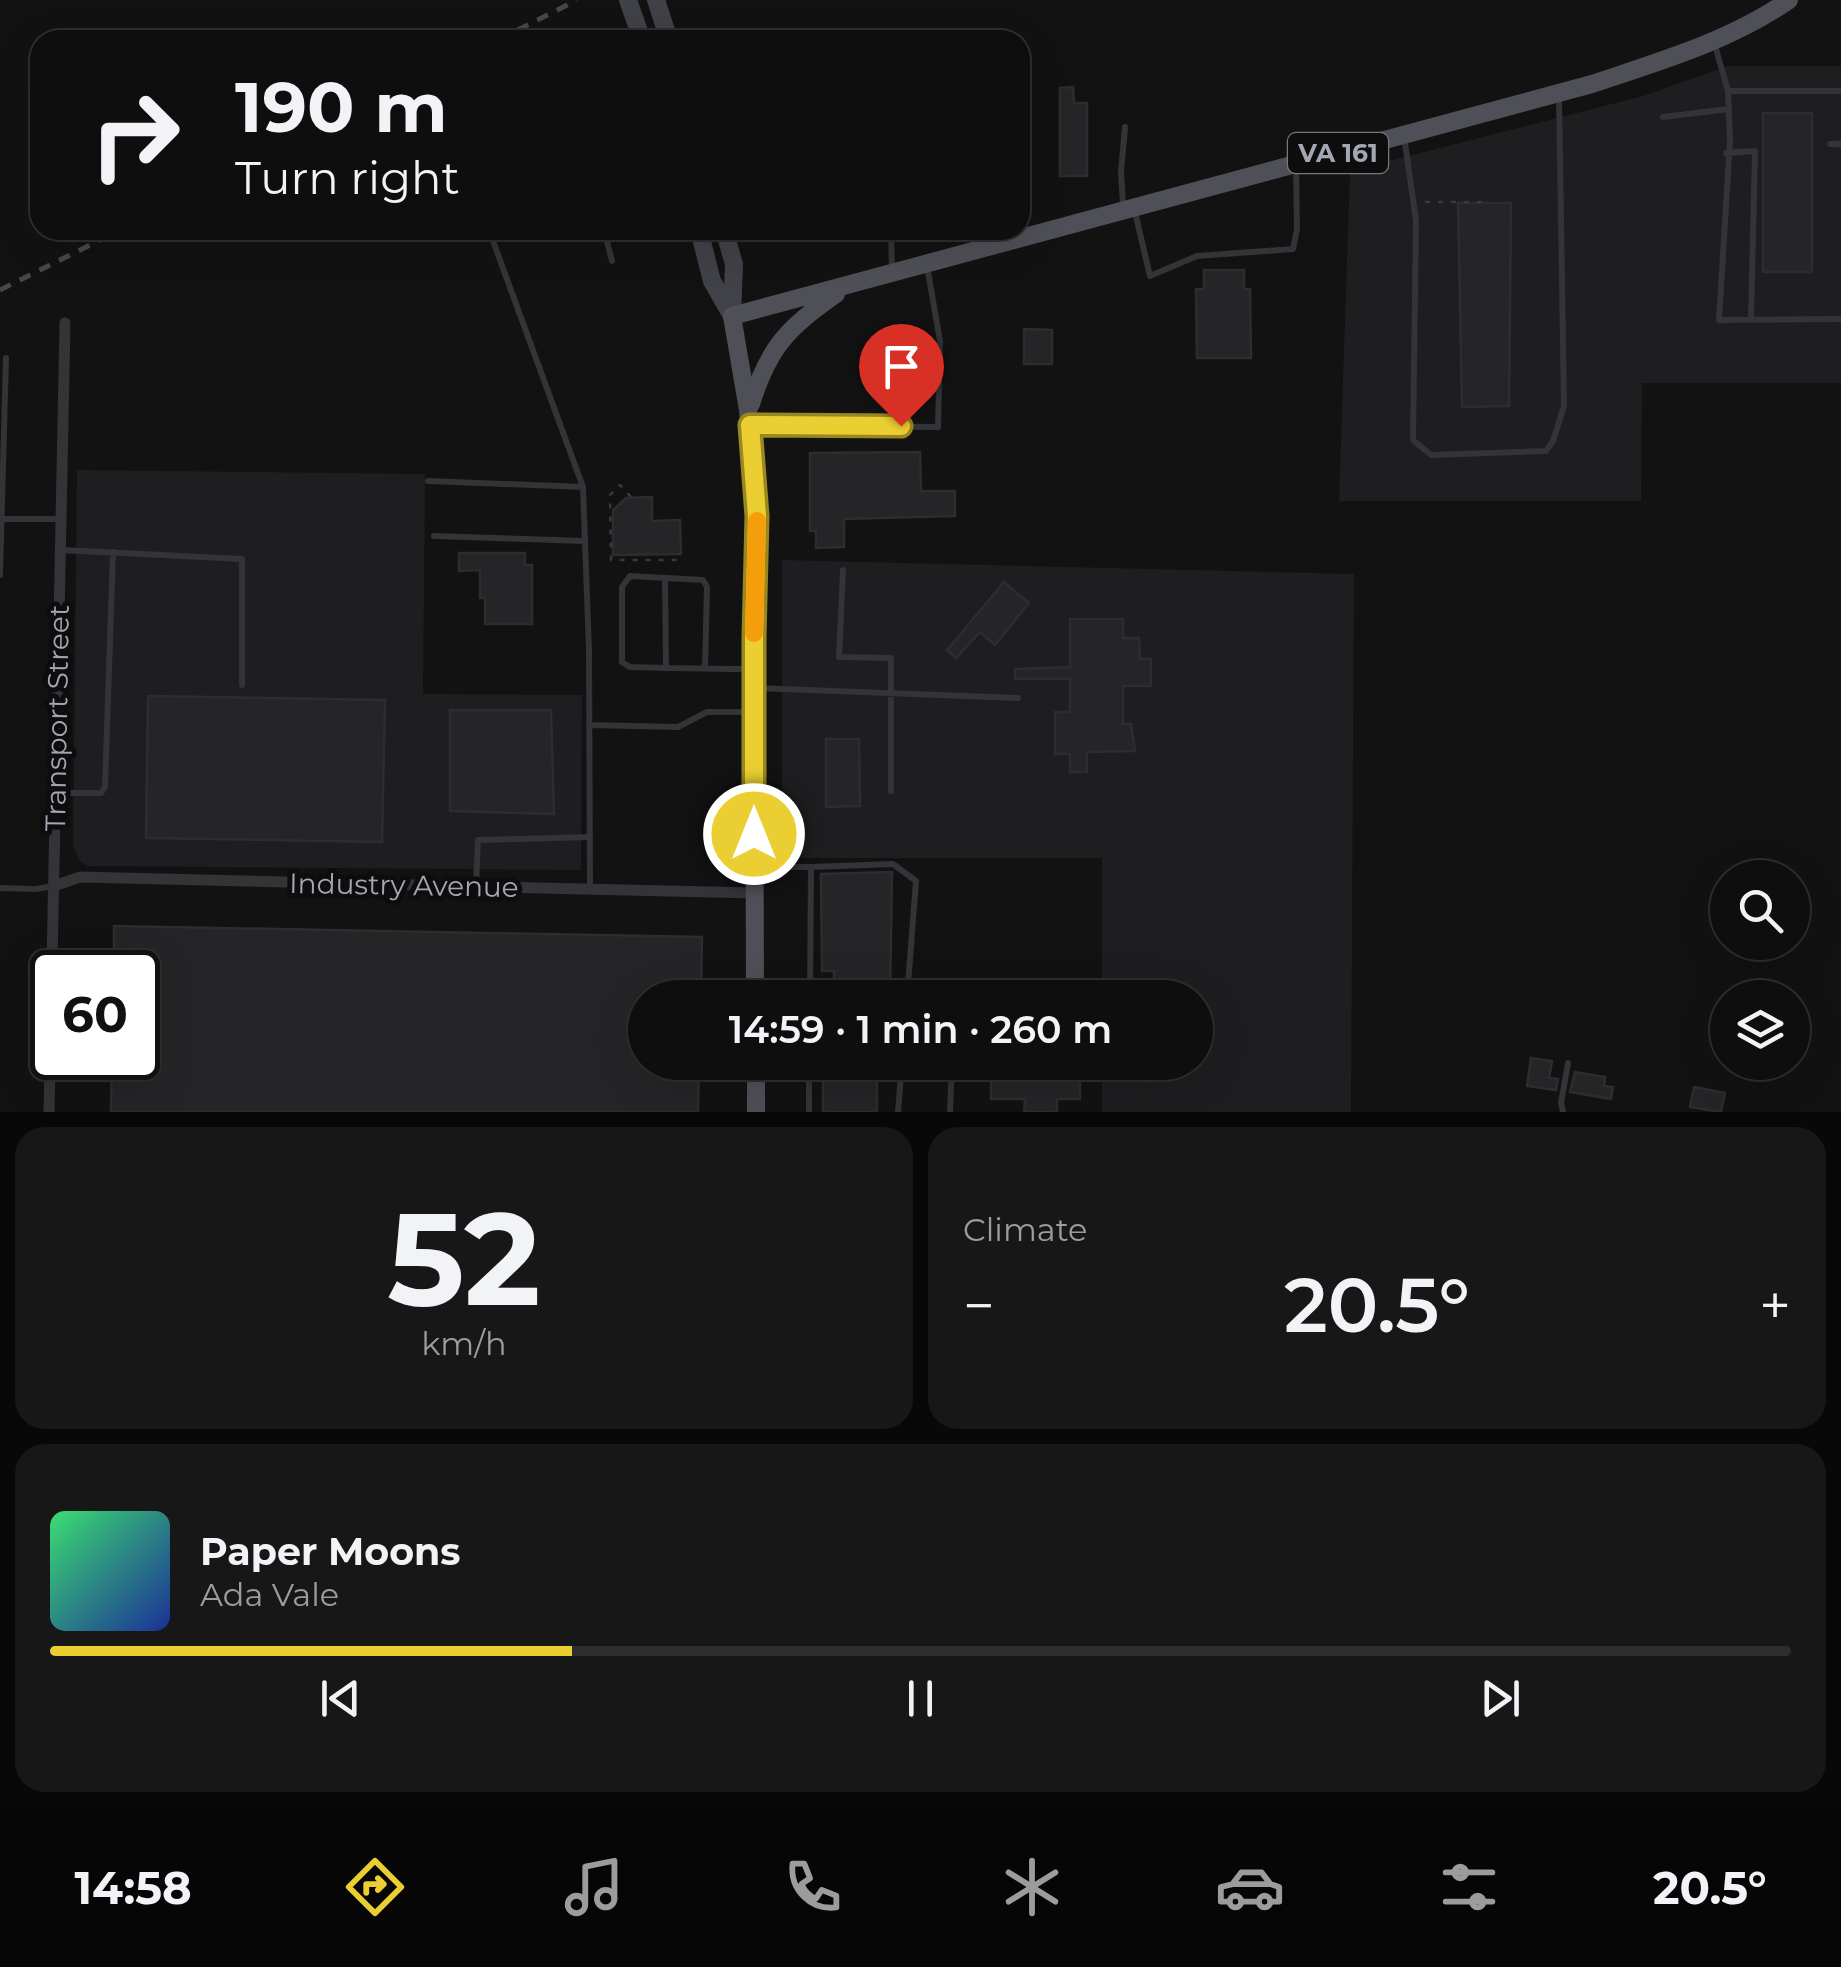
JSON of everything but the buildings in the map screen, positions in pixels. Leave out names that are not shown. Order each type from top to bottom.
[{"type":"main road","points":[[628,0],[638,30]]},
{"type":"main road","points":[[656,0],[667,30]]},
{"type":"main road","name":"VA 161","points":[[1030,237],[1559,93],[1684,53],[1789,0]]},
{"type":"main road","points":[[702,240],[712,282],[732,316]]},
{"type":"main road","points":[[727,240],[734,264],[732,316]]},
{"type":"main road","name":"VA 161","points":[[756,980],[757,516],[749,418],[732,316],[1019,240]]},
{"type":"main road","name":"VA 161","points":[[749,418],[761,371],[782,336],[845,288]]},
{"type":"main road","points":[[756,1080],[756,1112]]},
{"type":"street","name":"Transport Street","points":[[49,1112],[65,324]]},
{"type":"street","name":"Industry Avenue","points":[[54,886],[80,877],[754,893]]},
{"type":"lane","points":[[1714,40],[1729,109],[1718,320],[1841,319]]},
{"type":"lane","points":[[1728,91],[1841,91]]},
{"type":"lane","points":[[1404,135],[1416,221],[1413,440],[1431,455],[1546,451],[1564,406],[1559,93]]},
{"type":"lane","points":[[1664,117],[1729,109]]},
{"type":"lane","points":[[1125,127],[1121,172],[1150,276],[1196,256],[1293,249],[1297,229],[1296,164]]},
{"type":"lane","points":[[1830,144],[1841,144]]},
{"type":"lane","points":[[1726,153],[1755,151],[1751,319]]},
{"type":"lane","points":[[493,240],[584,487],[590,890]]},
{"type":"lane","points":[[607,240],[612,261]]},
{"type":"lane","points":[[892,240],[893,275]]},
{"type":"lane","points":[[749,418],[938,427],[940,341],[927,265]]},
{"type":"lane","points":[[0,575],[6,358]]},
{"type":"lane","points":[[428,481],[584,487]]},
{"type":"lane","points":[[2,519],[61,520]]},
{"type":"lane","points":[[434,536],[585,541]]},
{"type":"lane","points":[[60,550],[242,559],[242,685]]},
{"type":"lane","points":[[55,793],[104,790],[113,552]]},
{"type":"lane","points":[[843,570],[839,657],[891,658],[892,791]]},
{"type":"lane","points":[[705,668],[707,586],[703,580],[630,576],[622,587],[622,662],[630,668],[705,668],[754,679],[892,694],[1018,698]]},
{"type":"lane","points":[[665,578],[666,668]]},
{"type":"lane","points":[[589,724],[678,727],[707,712],[754,712]]},
{"type":"lane","points":[[476,888],[478,840],[590,837]]},
{"type":"lane","points":[[754,867],[893,864],[916,881],[908,980]]},
{"type":"lane","points":[[810,980],[811,867]]},
{"type":"lane","points":[[0,888],[54,886]]},
{"type":"lane","points":[[1563,1112],[1568,1064]]},
{"type":"lane","points":[[809,1080],[809,1112]]},
{"type":"lane","points":[[898,1112],[901,1080]]},
{"type":"lane","points":[[950,1112],[951,1080]]},
{"type":"path","points":[[1435,202],[1484,202]]},
{"type":"path","points":[[611,560],[610,495],[620,485],[631,498]]},
{"type":"path","points":[[586,560],[680,560]]},
{"type":"shaded area","points":[[1728,66],[1841,66],[1841,383],[1642,383],[1641,501],[1339,501],[1350,171],[1643,96]]},
{"type":"shaded area","points":[[77,470],[425,474],[423,694],[582,695],[581,870],[87,866],[79,860],[73,845]]},
{"type":"shaded area","points":[[782,560],[1354,574],[1351,1112],[1102,1112],[1102,1080],[1213,1080],[1213,980],[1102,980],[1102,858],[782,858]]},
{"type":"railway","points":[[518,30],[577,0]]},
{"type":"railway","points":[[0,290],[100,240]]},
{"type":"slow traffic","points":[[754,633],[757,521]]},
{"type":"route","points":[[754,834],[757,516],[750,425],[901,426]]}]
